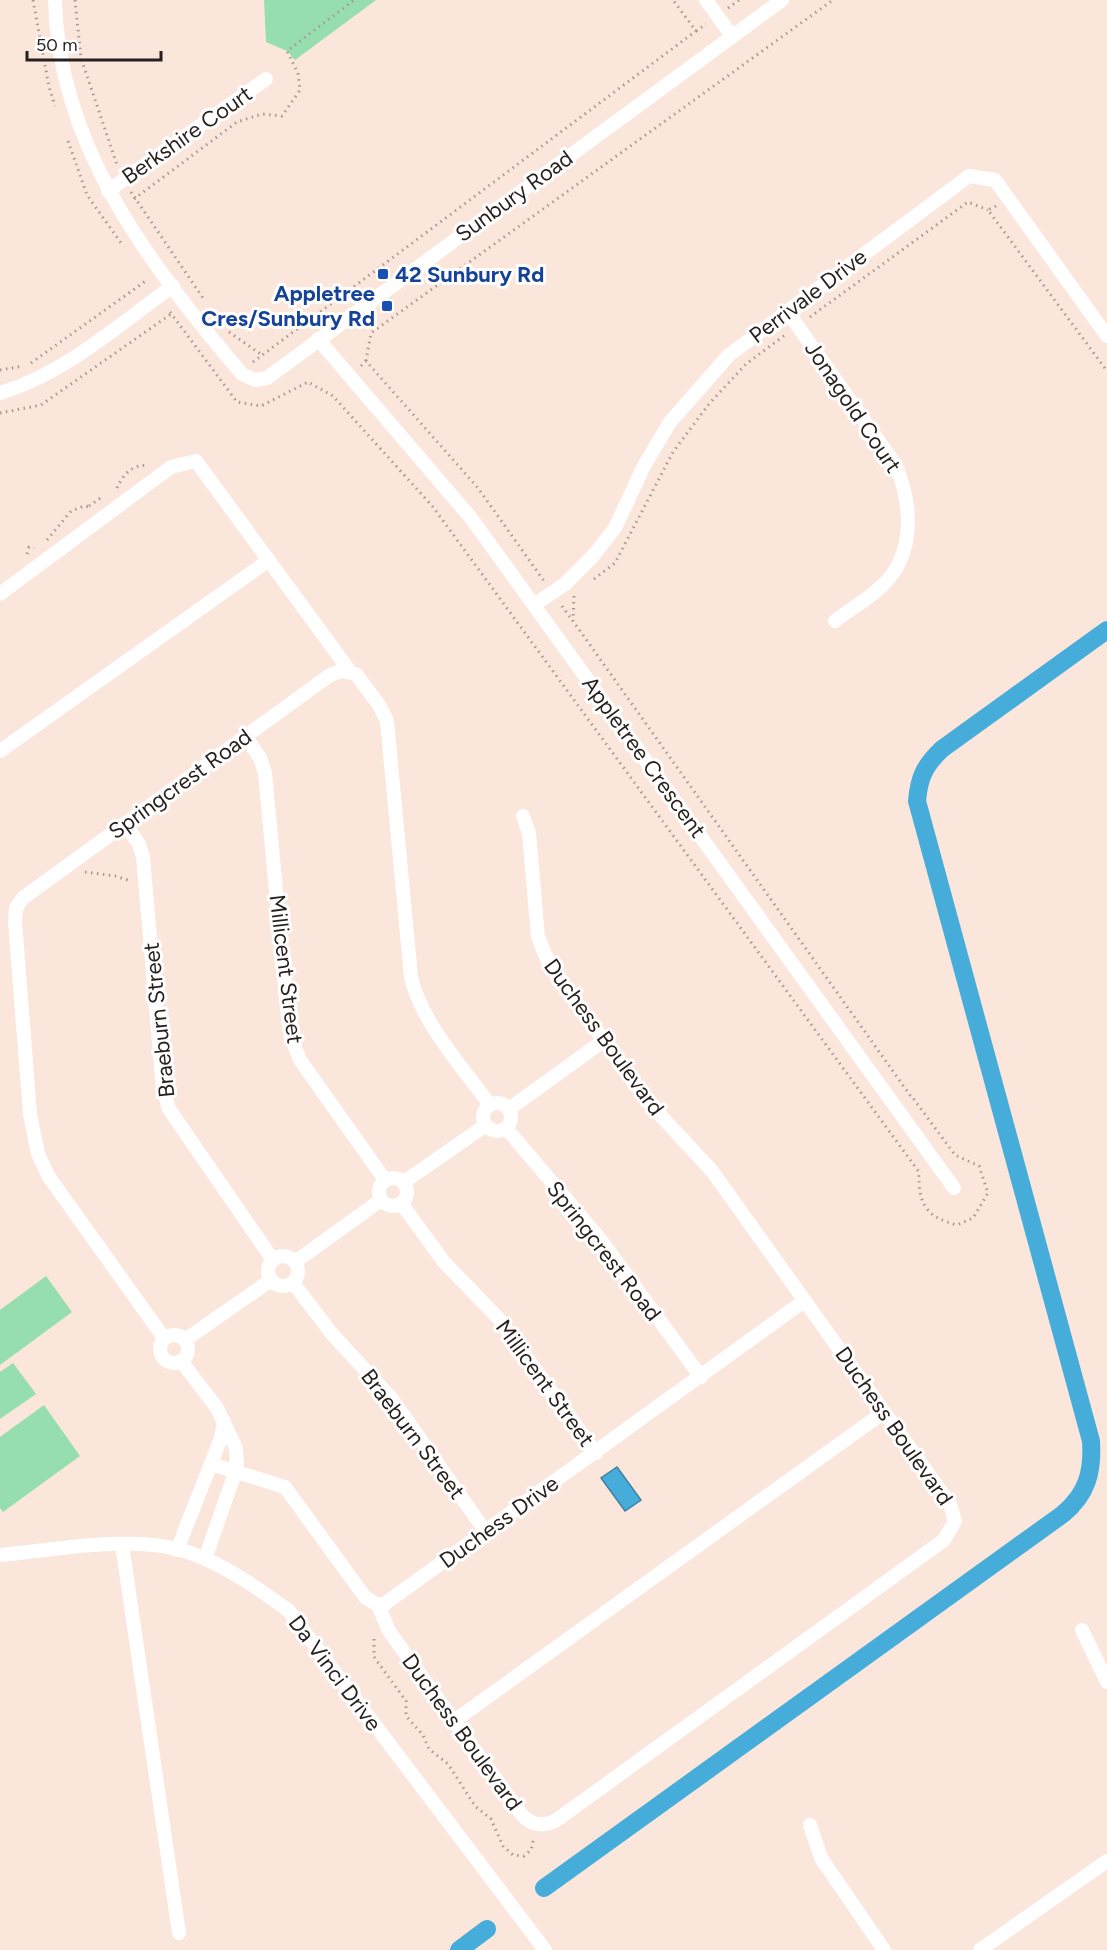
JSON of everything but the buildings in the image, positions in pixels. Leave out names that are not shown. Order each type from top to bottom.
[{"type":"street","points":[[55,0],[56,29],[68,95],[84,140],[108,191],[173,286],[241,372]]},
{"type":"street","points":[[706,0],[732,36]]},
{"type":"street","name":"Sunbury Road","points":[[241,372],[255,380],[267,378],[782,0]]},
{"type":"street","name":"Berkshire Court","points":[[108,191],[266,79]]},
{"type":"street","name":"Perrivale Drive","points":[[534,605],[593,556],[615,528],[644,466],[670,422],[729,355],[969,176],[995,180],[1107,336]]},
{"type":"street","points":[[0,393],[27,386],[62,366],[173,286]]},
{"type":"street","name":"Jonagold Court","points":[[787,311],[895,464],[905,487],[910,514],[905,544],[884,584],[835,621]]},
{"type":"street","name":"Appletree Crescent","points":[[318,339],[471,518],[954,1188]]},
{"type":"street","points":[[0,594],[171,466],[196,460],[349,670],[366,686],[387,721],[415,991],[427,1018],[489,1105]]},
{"type":"street","points":[[0,751],[268,560]]},
{"type":"street","name":"Springcrest Road","points":[[164,1338],[49,1177],[34,1140],[16,934],[16,908],[23,898],[330,675],[349,670]]},
{"type":"street","name":"Millicent Street","points":[[246,736],[260,758],[265,773],[288,1019],[293,1047],[385,1180]]},
{"type":"street","name":"Duchess Boulevard","points":[[378,1605],[389,1631],[525,1819],[544,1825],[558,1819],[947,1538],[955,1521],[953,1508],[712,1171],[655,1111],[603,1041],[544,954],[538,937],[529,833],[523,816]]},
{"type":"street","name":"Braeburn Street","points":[[125,824],[139,844],[143,856],[163,1089],[169,1109],[273,1260]]},
{"type":"street","points":[[509,1109],[603,1041]]},
{"type":"street","points":[[498,1102],[509,1109],[512,1117],[506,1128],[498,1131],[486,1125],[483,1114],[489,1105],[498,1102]]},
{"type":"street","points":[[404,1182],[486,1125]]},
{"type":"street","name":"Springcrest Road","points":[[506,1128],[600,1239],[700,1377]]},
{"type":"street","points":[[397,1178],[404,1182],[407,1191],[402,1203],[388,1206],[381,1200],[378,1191],[385,1180],[397,1178]]},
{"type":"street","points":[[295,1262],[381,1200]]},
{"type":"street","name":"Millicent Street","points":[[402,1203],[444,1262],[499,1319],[596,1453]]},
{"type":"street","points":[[282,1256],[295,1262],[298,1271],[293,1282],[281,1286],[271,1280],[268,1271],[273,1260],[282,1256]]},
{"type":"street","points":[[185,1340],[271,1280]]},
{"type":"street","name":"Braeburn Street","points":[[293,1282],[333,1335],[392,1399],[486,1532]]},
{"type":"street","name":"Duchess Drive","points":[[378,1605],[387,1603],[804,1301]]},
{"type":"street","points":[[177,1335],[185,1340],[187,1353],[181,1361],[172,1363],[164,1359],[159,1351],[164,1338],[177,1335]]},
{"type":"street","points":[[181,1361],[224,1422],[236,1448],[235,1472],[205,1559]]},
{"type":"street","points":[[454,1721],[884,1412]]},
{"type":"street","points":[[177,1550],[211,1464],[224,1422]]},
{"type":"street","points":[[211,1464],[285,1487],[365,1597],[378,1605]]},
{"type":"street","points":[[122,1545],[179,1933]]},
{"type":"street","name":"Da Vinci Drive","points":[[0,1555],[122,1545],[154,1545],[205,1559],[244,1579],[288,1610],[544,1950]]},
{"type":"street","points":[[1082,1630],[1107,1682]]},
{"type":"street","points":[[810,1825],[821,1858],[884,1950]]},
{"type":"street","points":[[980,1950],[1107,1861]]},
{"type":"path","points":[[75,0],[81,58],[110,149],[134,199],[210,309]]},
{"type":"path","points":[[366,361],[478,488],[955,1155],[979,1166],[988,1193],[973,1218],[957,1225],[937,1220],[928,1210],[921,1199],[919,1172],[433,507],[333,396],[308,382],[261,406],[237,402],[222,384],[696,31],[673,0]]},
{"type":"path","points":[[333,396],[366,361],[371,333],[833,0]]},
{"type":"path","points":[[988,210],[1008,198]]},
{"type":"path","points":[[591,581],[615,562],[673,452],[709,404],[746,364],[968,202],[988,210],[1107,371]]},
{"type":"path","points":[[0,370],[27,366],[147,280]]},
{"type":"path","points":[[0,413],[41,405],[171,314]]},
{"type":"path","points":[[223,327],[262,355]]},
{"type":"path","points":[[573,621],[574,594]]},
{"type":"path","points":[[70,864],[80,872],[115,876],[136,882]]},
{"type":"path","points":[[897,1110],[913,1098]]},
{"type":"path","points":[[373,1632],[374,1657],[406,1701],[406,1716],[423,1735],[429,1749],[448,1764],[475,1806],[491,1819],[503,1846],[513,1855],[524,1856],[531,1850],[534,1835]]},
{"type":"green space","points":[[264,0],[376,0],[295,60],[287,51],[266,42]]},
{"type":"green space","points":[[46,1276],[72,1312],[0,1365],[0,1310]]},
{"type":"green space","points":[[13,1363],[36,1394],[0,1419],[0,1372]]},
{"type":"green space","points":[[44,1405],[80,1456],[3,1512],[0,1508],[0,1437]]},
{"type":"water","points":[[617,1467],[641,1500],[625,1511],[601,1478]]},
{"type":"waterway","points":[[544,1888],[1063,1514],[1078,1499],[1087,1482],[1091,1463],[1091,1441],[917,801],[919,785],[924,772],[931,760],[942,749],[1107,630]]},
{"type":"waterway","points":[[459,1950],[487,1929]]},
{"type":"place","name":"42 Sunbury Rd","points":[[383,274]]},
{"type":"place","name":"Appletree Cres/Sunbury Rd","points":[[387,306]]}]
